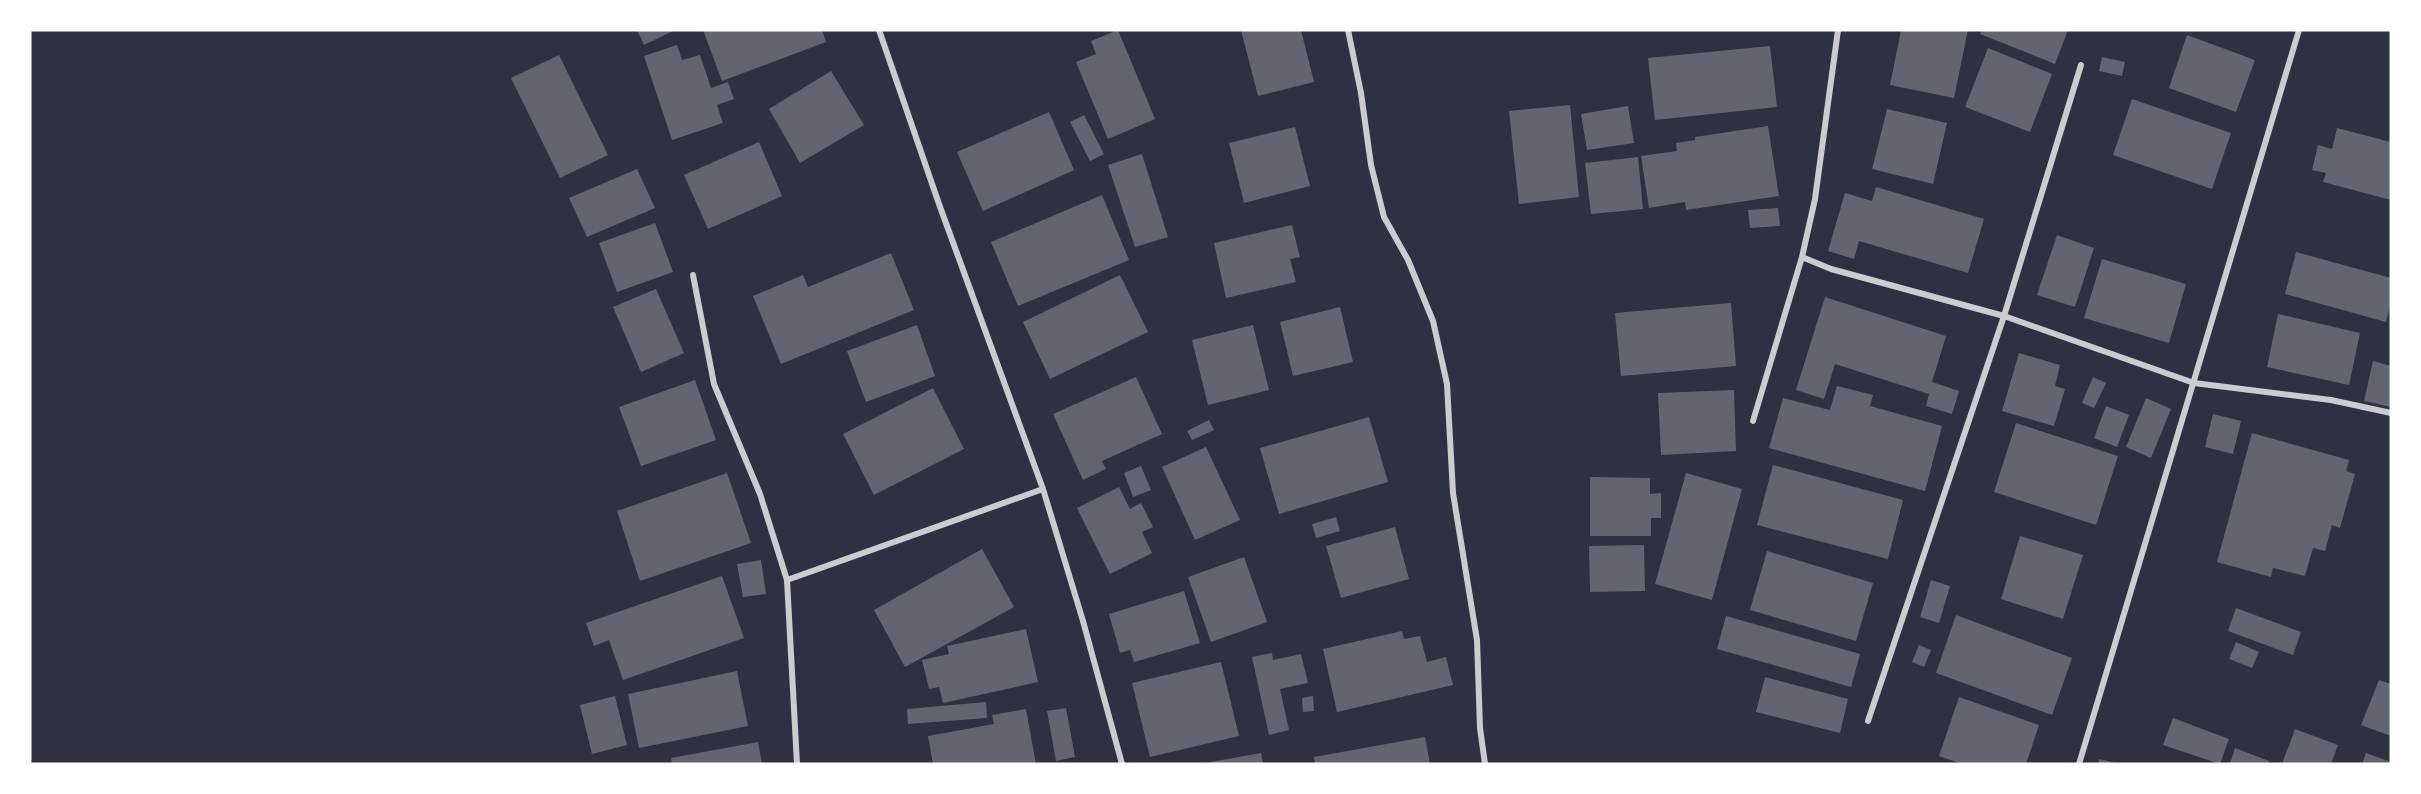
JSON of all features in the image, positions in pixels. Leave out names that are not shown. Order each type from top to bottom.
[{"type":"street","points":[[879,30],[939,204],[1043,489],[1083,621],[1122,764]]},
{"type":"street","points":[[1348,30],[1361,93],[1371,165],[1384,218],[1408,260],[1434,321],[1447,384],[1453,493],[1477,640],[1480,728],[1485,764]]},
{"type":"street","points":[[1753,421],[1802,257],[1815,199],[1838,30]]},
{"type":"street","points":[[2079,764],[2299,30]]},
{"type":"street","points":[[1868,721],[2004,316],[2081,65]]},
{"type":"street","points":[[1802,257],[1831,269],[2004,316],[2194,383],[2331,400],[2391,413]]},
{"type":"street","points":[[693,275],[714,384],[760,494],[787,580],[797,764]]},
{"type":"street","points":[[787,580],[1043,489]]},
{"type":"building","points":[[637,30],[675,30],[644,45]]},
{"type":"building","points":[[703,30],[822,30],[826,42],[722,81]]},
{"type":"building","points":[[1118,30],[1155,119],[1108,139],[1076,62],[1096,54],[1091,41]]},
{"type":"building","points":[[1241,30],[1301,30],[1314,82],[1258,96]]},
{"type":"building","points":[[1901,30],[1968,30],[1954,98],[1890,85]]},
{"type":"building","points":[[1982,30],[2068,30],[2055,64],[1980,34]]},
{"type":"building","points":[[2187,35],[2255,60],[2236,112],[2169,88]]},
{"type":"building","points":[[677,45],[682,60],[700,55],[711,88],[728,82],[734,99],[717,105],[723,123],[672,140],[644,56]]},
{"type":"building","points":[[1770,46],[1777,107],[1655,120],[1648,58]]},
{"type":"building","points":[[1988,48],[2052,74],[2030,132],[1965,107]]},
{"type":"building","points":[[559,55],[608,155],[560,178],[511,78]]},
{"type":"building","points":[[2102,57],[2125,62],[2122,76],[2099,71]]},
{"type":"building","points":[[831,71],[864,125],[800,163],[769,109]]},
{"type":"building","points":[[2132,99],[2231,133],[2212,189],[2113,155]]},
{"type":"building","points":[[1570,105],[1579,197],[1519,204],[1509,111]]},
{"type":"building","points":[[1628,106],[1634,143],[1587,150],[1581,114]]},
{"type":"building","points":[[1887,109],[1947,123],[1933,184],[1872,169]]},
{"type":"building","points":[[1049,112],[1074,170],[983,211],[957,152]]},
{"type":"building","points":[[1084,115],[1104,154],[1090,161],[1070,122]]},
{"type":"building","points":[[1768,126],[1779,196],[1686,210],[1685,202],[1649,208],[1641,156],[1677,151],[1676,143],[1695,140],[1695,137]]},
{"type":"building","points":[[1295,127],[1310,186],[1244,203],[1229,143]]},
{"type":"building","points":[[2337,128],[2391,142],[2391,200],[2323,182],[2326,173],[2312,170],[2318,145],[2332,149]]},
{"type":"building","points":[[759,142],[782,196],[708,229],[684,175]]},
{"type":"building","points":[[1142,154],[1168,237],[1135,247],[1108,165]]},
{"type":"building","points":[[1638,157],[1643,209],[1591,214],[1585,163]]},
{"type":"building","points":[[637,169],[655,208],[587,237],[569,198]]},
{"type":"building","points":[[1876,187],[1984,219],[1968,273],[1859,241],[1854,259],[1828,251],[1845,193],[1872,201]]},
{"type":"building","points":[[1102,195],[1129,260],[1018,306],[991,242]]},
{"type":"building","points":[[1778,208],[1780,226],[1750,228],[1748,210]]},
{"type":"building","points":[[655,223],[673,272],[617,292],[599,243]]},
{"type":"building","points":[[1292,225],[1300,257],[1290,259],[1296,282],[1226,298],[1214,243]]},
{"type":"building","points":[[2057,235],[2094,248],[2075,307],[2037,295]]},
{"type":"building","points":[[2296,252],[2391,278],[2391,303],[2386,322],[2285,294]]},
{"type":"building","points":[[891,253],[914,310],[781,364],[753,296],[803,275],[808,287]]},
{"type":"building","points":[[2102,259],[2186,284],[2169,343],[2084,318]]},
{"type":"building","points":[[1120,275],[1148,332],[1050,379],[1023,322]]},
{"type":"building","points":[[656,289],[684,353],[641,372],[613,307]]},
{"type":"building","points":[[1825,297],[1946,336],[1932,382],[1959,391],[1952,414],[1926,406],[1929,394],[1835,364],[1824,399],[1796,390]]},
{"type":"building","points":[[1731,303],[1736,366],[1621,376],[1615,313]]},
{"type":"building","points":[[1340,307],[1353,362],[1293,376],[1280,322]]},
{"type":"building","points":[[2278,314],[2360,333],[2349,385],[2267,367]]},
{"type":"building","points":[[917,325],[935,376],[866,402],[847,351]]},
{"type":"building","points":[[1253,325],[1269,390],[1208,405],[1192,340]]},
{"type":"building","points":[[2019,353],[2060,365],[2055,386],[2065,389],[2054,426],[2002,411]]},
{"type":"building","points":[[2373,361],[2391,366],[2391,407],[2364,401]]},
{"type":"building","points":[[1136,377],[1162,434],[1102,461],[1106,469],[1083,480],[1053,414]]},
{"type":"building","points":[[2093,377],[2106,383],[2094,408],[2082,403]]},
{"type":"building","points":[[695,380],[716,440],[641,466],[619,407]]},
{"type":"building","points":[[1837,386],[1873,395],[1870,406],[1942,426],[1925,491],[1769,448],[1783,398],[1830,410]]},
{"type":"building","points":[[933,388],[964,449],[874,495],[843,434]]},
{"type":"building","points":[[1734,390],[1736,451],[1661,455],[1658,393]]},
{"type":"building","points":[[2146,398],[2171,409],[2151,458],[2126,447]]},
{"type":"building","points":[[2106,406],[2129,415],[2117,447],[2094,438]]},
{"type":"building","points":[[2213,414],[2241,421],[2233,454],[2205,447]]},
{"type":"building","points":[[1369,417],[1388,482],[1279,514],[1260,448]]},
{"type":"building","points":[[1209,420],[1214,430],[1192,440],[1187,431]]},
{"type":"building","points":[[2016,423],[2118,456],[2096,525],[1994,492]]},
{"type":"building","points":[[2252,433],[2349,460],[2346,471],[2355,474],[2340,528],[2332,525],[2325,551],[2313,548],[2305,576],[2273,568],[2271,577],[2217,562]]},
{"type":"building","points":[[1206,447],[1240,520],[1195,540],[1162,467]]},
{"type":"building","points":[[1773,465],[1903,500],[1888,559],[1757,525]]},
{"type":"building","points":[[1141,466],[1151,490],[1133,497],[1124,473]]},
{"type":"building","points":[[727,473],[751,543],[640,581],[617,511]]},
{"type":"building","points":[[1686,473],[1742,489],[1712,600],[1655,584]]},
{"type":"building","points":[[1590,477],[1650,478],[1650,494],[1661,493],[1661,518],[1651,518],[1651,536],[1590,536]]},
{"type":"building","points":[[1119,487],[1130,509],[1141,503],[1153,527],[1142,532],[1152,553],[1110,574],[1077,508]]},
{"type":"building","points":[[1336,517],[1340,531],[1316,538],[1312,524]]},
{"type":"building","points":[[1395,527],[1409,579],[1341,598],[1326,546]]},
{"type":"building","points":[[2020,536],[2083,555],[2063,619],[2001,599]]},
{"type":"building","points":[[1644,545],[1645,591],[1590,592],[1589,546]]},
{"type":"building","points":[[982,549],[1014,607],[905,667],[874,610]]},
{"type":"building","points":[[1767,551],[1873,583],[1856,641],[1750,610]]},
{"type":"building","points":[[1244,557],[1267,622],[1211,642],[1188,577]]},
{"type":"building","points":[[761,560],[766,594],[743,597],[737,564]]},
{"type":"building","points":[[722,576],[744,638],[623,680],[609,640],[594,646],[586,623]]},
{"type":"building","points":[[1931,580],[1950,586],[1939,623],[1920,617]]},
{"type":"building","points":[[1184,591],[1200,643],[1134,662],[1130,650],[1120,653],[1109,614]]},
{"type":"building","points":[[2236,608],[2301,632],[2293,655],[2228,631]]},
{"type":"building","points":[[1956,615],[2072,658],[2052,715],[1936,673]]},
{"type":"building","points":[[1726,616],[1860,654],[1851,687],[1717,649]]},
{"type":"building","points":[[1026,629],[1038,682],[943,703],[939,687],[929,689],[922,660],[949,654],[947,646]]},
{"type":"building","points":[[1402,631],[1404,639],[1420,636],[1427,662],[1446,657],[1453,685],[1337,712],[1323,649]]},
{"type":"building","points":[[2236,642],[2259,652],[2252,668],[2229,659]]},
{"type":"building","points":[[1919,645],[1931,650],[1924,667],[1912,662]]},
{"type":"building","points":[[1272,653],[1273,660],[1301,654],[1308,683],[1280,689],[1289,730],[1269,735],[1252,657]]},
{"type":"building","points":[[1221,662],[1239,736],[1150,757],[1132,683]]},
{"type":"building","points":[[737,671],[748,726],[639,748],[628,694]]},
{"type":"building","points":[[1765,677],[1848,699],[1840,733],[1756,712]]},
{"type":"building","points":[[2379,680],[2391,684],[2391,736],[2361,725]]},
{"type":"building","points":[[615,696],[627,745],[592,754],[580,705]]},
{"type":"building","points":[[1313,696],[1314,711],[1303,712],[1302,698]]},
{"type":"building","points":[[1959,697],[2039,725],[2026,764],[1962,764],[1939,756]]},
{"type":"building","points":[[986,702],[987,718],[908,724],[907,709]]},
{"type":"building","points":[[1066,708],[1075,757],[1056,761],[1047,711]]},
{"type":"building","points":[[1026,709],[1036,764],[933,764],[928,736],[994,724],[992,715]]},
{"type":"building","points":[[2173,718],[2229,739],[2220,764],[2163,745]]},
{"type":"building","points":[[2295,729],[2338,745],[2331,764],[2282,764]]},
{"type":"building","points":[[1425,737],[1430,764],[1315,764],[1314,757]]},
{"type":"building","points":[[758,742],[762,764],[672,764],[671,758]]},
{"type":"building","points":[[2235,748],[2269,761],[2268,764],[2230,764]]},
{"type":"building","points":[[1261,753],[1263,764],[1205,764],[1205,763]]},
{"type":"building","points":[[2366,753],[2391,762],[2391,764],[2362,764]]},
{"type":"building","points":[[2099,759],[2116,763],[2116,764],[2098,764]]}]
